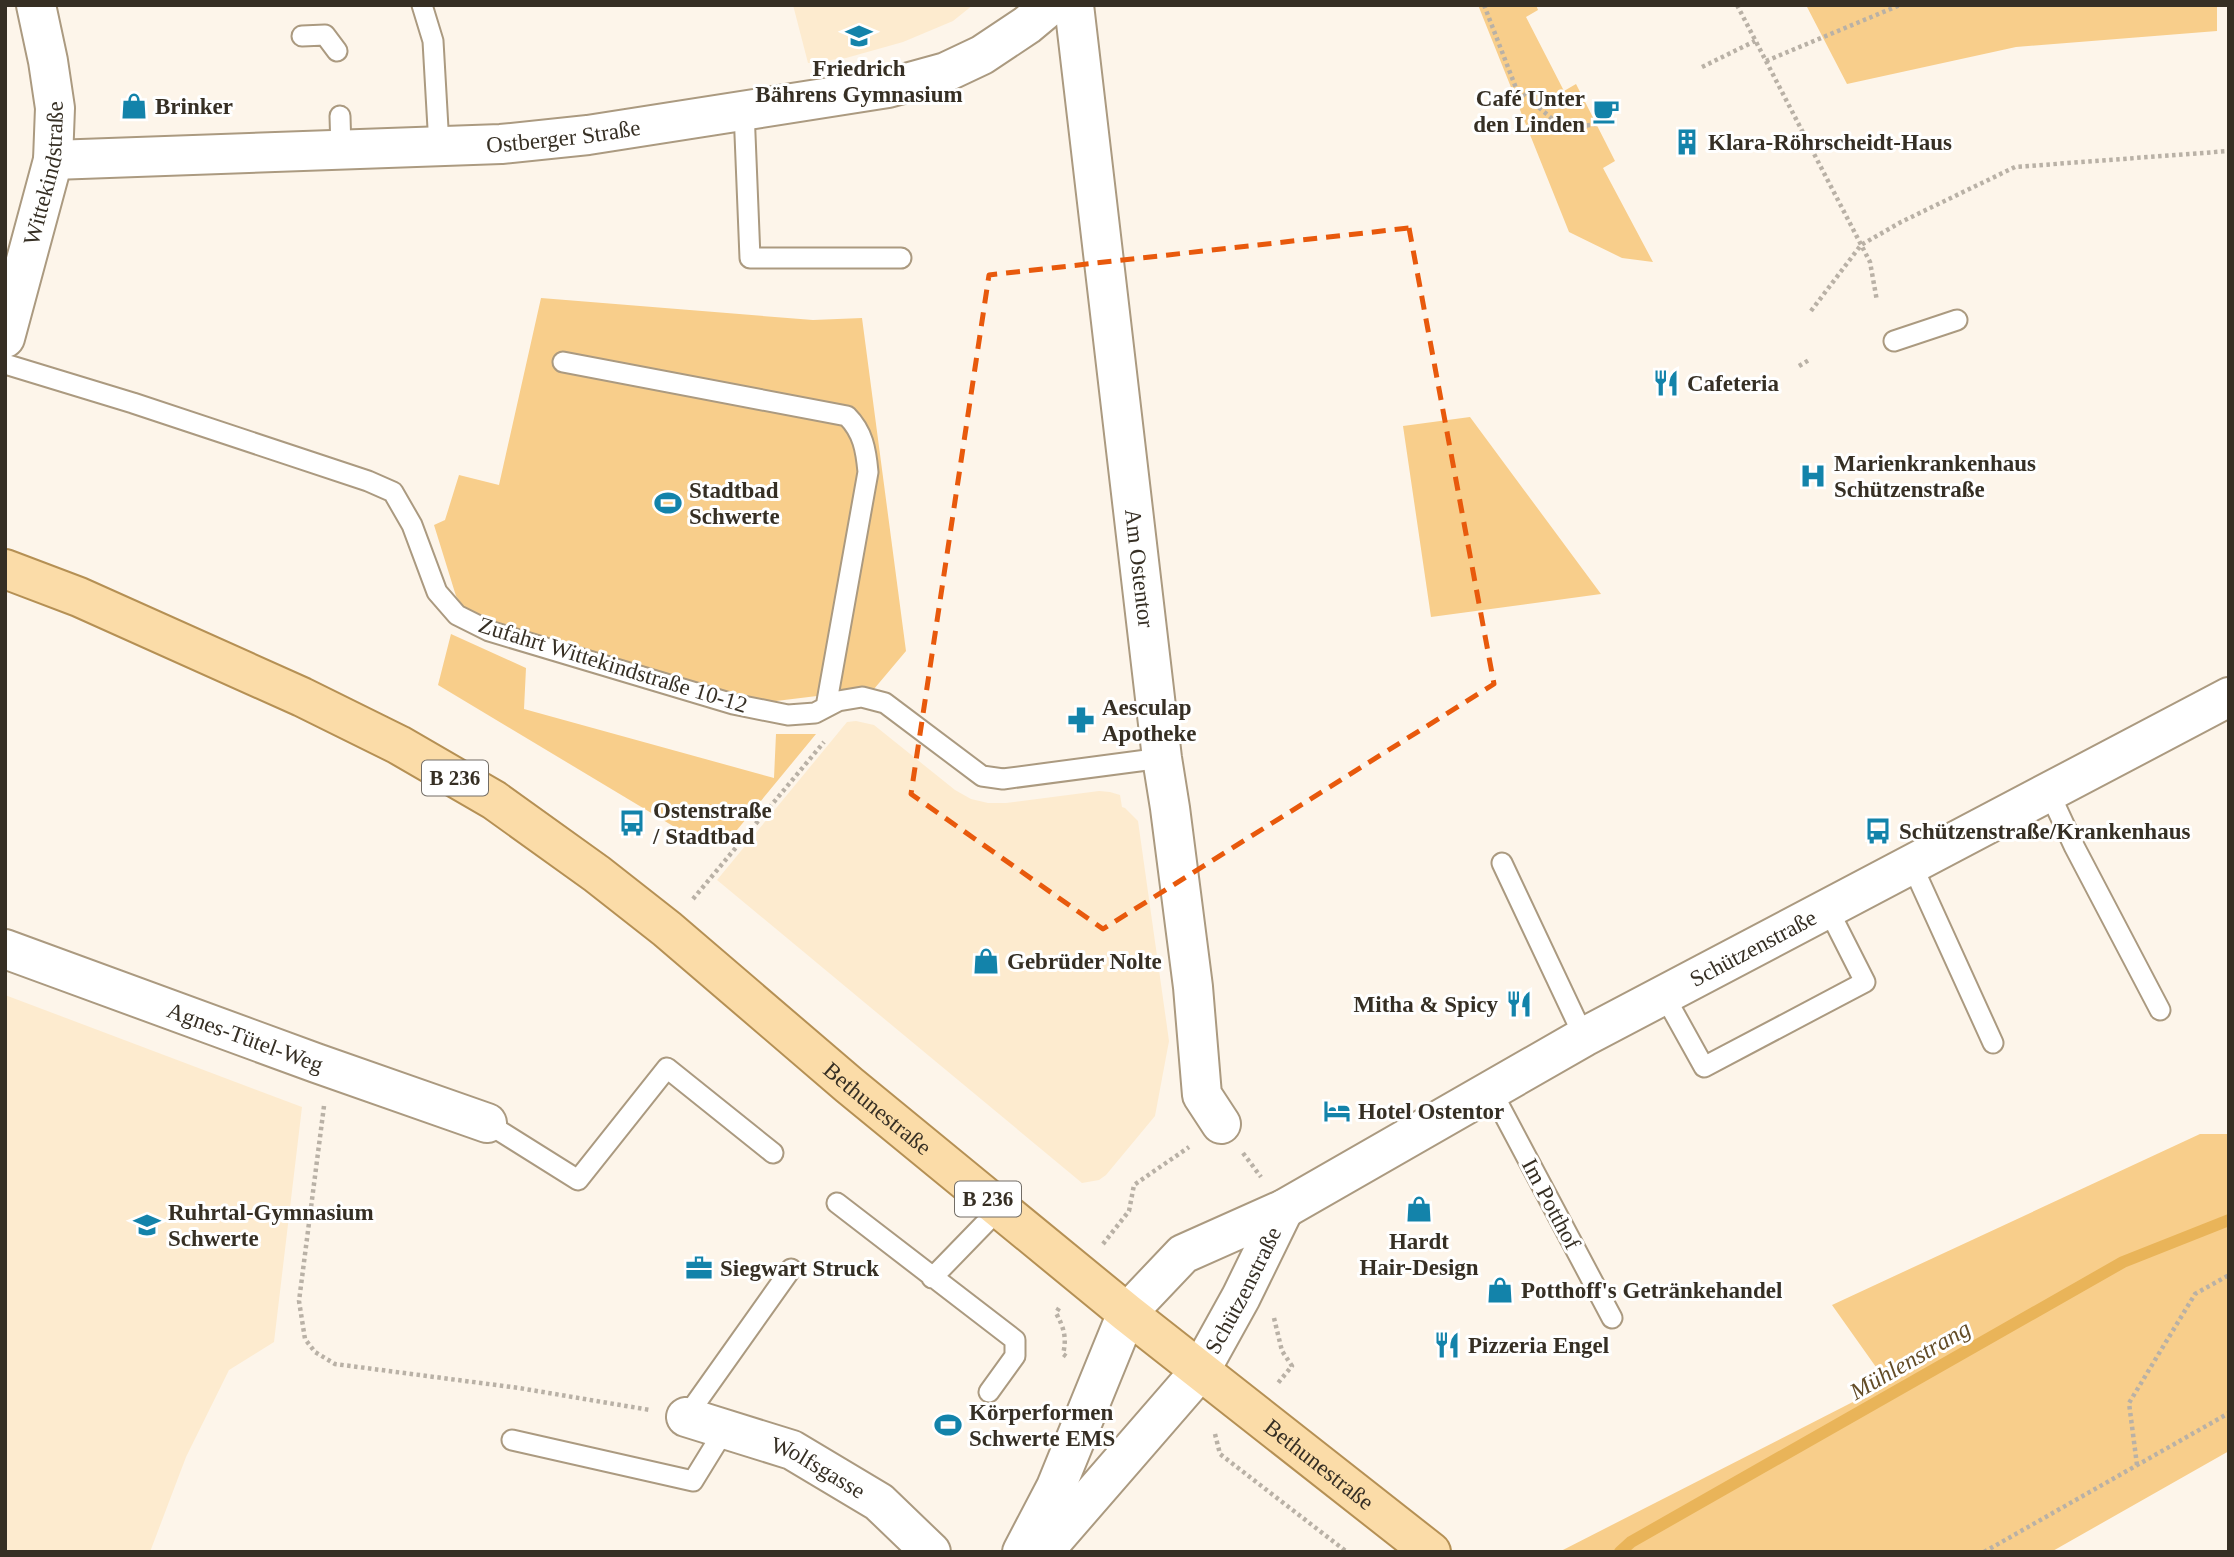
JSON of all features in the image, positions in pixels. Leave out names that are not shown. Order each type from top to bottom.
[{"type":"main road","name":"Bethunestraße","points":[[5,569],[79,597],[302,697],[399,745],[494,800],[597,874],[667,929],[849,1085],[1127,1313],[1431,1552]]},
{"type":"street","name":"Wittekindstraße","points":[[5,338],[52,160],[55,108],[36,5]]},
{"type":"street","name":"Ostberger Straße","points":[[52,160],[340,133],[439,146],[551,140],[888,88],[946,72],[982,55],[1027,25],[1051,5]]},
{"type":"street","name":"Am Ostentor","points":[[1073,5],[1162,758],[1193,987],[1202,1096],[1222,1124]]},
{"type":"street","name":"Schützenstraße","points":[[1127,1313],[1184,1254],[1284,1209],[1584,1037],[2229,698]]},
{"type":"street","name":"Agnes-Tütel-Weg","points":[[5,949],[487,1123]]},
{"type":"street","name":"Schützenstraße","points":[[1043,1552],[1200,1371],[1241,1297],[1284,1209]]},
{"type":"street","points":[[1022,1552],[1056,1487],[1127,1313]]},
{"type":"street","name":"Wolfsgasse","points":[[686,1417],[792,1450],[879,1502],[931,1552]]},
{"type":"lane","points":[[422,5],[433,41],[439,146]]},
{"type":"lane","points":[[302,36],[325,35],[337,51]]},
{"type":"lane","points":[[744,110],[750,258],[901,258]]},
{"type":"lane","points":[[1894,341],[1957,320]]},
{"type":"lane","points":[[564,362],[847,416],[857,426],[866,449],[868,471],[826,707]]},
{"type":"lane","name":"Zufahrt Wittekindstraße 10-12","points":[[5,364],[133,403],[368,481],[393,492],[412,525],[437,592],[457,615],[489,631],[733,704],[788,715],[815,713],[838,701],[862,696]]},
{"type":"lane","points":[[862,696],[885,703],[982,776],[1003,779],[1162,758]]},
{"type":"lane","points":[[2049,792],[2074,846],[2160,1010]]},
{"type":"lane","points":[[1502,863],[1584,1037]]},
{"type":"lane","points":[[1912,865],[1993,1043]]},
{"type":"lane","points":[[1664,995],[1704,1067],[1865,982],[1828,909]]},
{"type":"lane","points":[[487,1123],[578,1181],[667,1068],[773,1153]]},
{"type":"lane","name":"Im Potthof","points":[[1491,1090],[1612,1318]]},
{"type":"lane","points":[[837,1203],[1015,1340],[1015,1356],[989,1392]]},
{"type":"lane","points":[[932,1278],[1000,1208]]},
{"type":"lane","points":[[686,1417],[791,1269]]},
{"type":"lane","points":[[512,1440],[693,1481],[725,1429]]},
{"type":"path","points":[[1484,5],[1516,88],[1564,129],[1596,124]]},
{"type":"path","points":[[1737,5],[1870,262],[1877,302]]},
{"type":"path","points":[[1766,61],[1900,5]]},
{"type":"path","points":[[1702,67],[1755,41]]},
{"type":"path","points":[[1811,311],[1861,245],[1901,222],[2015,167],[2229,151]]},
{"type":"path","points":[[1799,366],[1809,360]]},
{"type":"path","points":[[667,929],[862,696]]},
{"type":"path","points":[[328,1067],[299,1301],[305,1339],[315,1353],[335,1364],[519,1388],[686,1417]]},
{"type":"path","points":[[1100,1380],[1063,1354],[1066,1340],[1064,1326],[1056,1313],[1080,1274],[1129,1211],[1134,1185],[1222,1124],[1284,1209]]},
{"type":"path","points":[[2137,1465],[2129,1403],[2194,1294],[2229,1275]]},
{"type":"path","points":[[1241,1297],[1276,1319],[1276,1332],[1282,1351],[1292,1366],[1253,1413]]},
{"type":"path","points":[[1984,1552],[2229,1413]]},
{"type":"path","points":[[1214,1430],[1220,1454],[1347,1552]]},
{"type":"highlighted area","points":[[1409,228],[1494,684],[1103,929],[911,794],[989,275]]},
{"type":"shaded area","name":"Friedrich Bährens Gymnasium","points":[[793,5],[973,5],[953,21],[903,42],[846,58],[808,63]]},
{"type":"shaded area","points":[[1478,5],[1536,5],[1538,10],[1526,17],[1564,91],[1576,84],[1615,161],[1603,168],[1653,262],[1622,258],[1569,232]]},
{"type":"shaded area","points":[[1806,5],[2217,5],[2217,31],[2016,47],[1847,84]]},
{"type":"shaded area","name":"Stadtbad Schwerte","points":[[541,298],[813,320],[862,318],[906,651],[874,689],[768,702],[727,697],[469,615],[456,596],[434,525],[445,520],[459,475],[499,485]]},
{"type":"shaded area","points":[[1470,417],[1601,594],[1431,617],[1403,426]]},
{"type":"shaded area","points":[[451,634],[526,668],[524,709],[774,778],[776,734],[816,734],[732,836],[693,838],[438,685]]},
{"type":"shaded area","name":"Gebrüder Nolte","points":[[847,722],[874,725],[955,790],[971,799],[1006,803],[1099,791],[1110,792],[1120,795],[1122,807],[1138,821],[1169,1041],[1155,1116],[1099,1180],[1082,1183],[717,880]]},
{"type":"shaded area","name":"Ruhrtal-Gymnasium Schwerte","points":[[5,995],[302,1107],[274,1342],[229,1370],[186,1457],[150,1552],[5,1552]]},
{"type":"shaded area","points":[[2200,1134],[2229,1134],[2229,1451],[2051,1552],[1559,1552],[1888,1384],[1832,1305]]},
{"type":"waterway","name":"Mühlenstrang","points":[[1620,1552],[1631,1542],[2123,1262],[2229,1220]]},
{"type":"place","name":"Friedrich Bährens Gymnasium","points":[[859,36]]},
{"type":"place","name":"Brinker","points":[[134,106]]},
{"type":"place","name":"Café Unter den Linden","points":[[1606,111]]},
{"type":"place","name":"Klara-Röhrscheidt-Haus","points":[[1687,142]]},
{"type":"place","name":"Cafeteria","points":[[1666,383]]},
{"type":"place","name":"Marienkrankenhaus Schützenstraße","points":[[1813,476]]},
{"type":"place","name":"Stadtbad Schwerte","points":[[668,503]]},
{"type":"place","name":"Aesculap Apotheke","points":[[1081,720]]},
{"type":"place","name":"Ostenstraße / Stadtbad","points":[[632,823]]},
{"type":"place","name":"Schützenstraße/Krankenhaus","points":[[1878,831]]},
{"type":"place","name":"Gebrüder Nolte","points":[[986,961]]},
{"type":"place","name":"Mitha & Spicy","points":[[1519,1004]]},
{"type":"place","name":"Hotel Ostentor","points":[[1337,1111]]},
{"type":"place","name":"Hardt Hair-Design","points":[[1419,1209]]},
{"type":"place","name":"Ruhrtal-Gymnasium Schwerte","points":[[147,1225]]},
{"type":"place","name":"Siegwart Struck","points":[[699,1268]]},
{"type":"place","name":"Potthoff's Getränkehandel","points":[[1500,1290]]},
{"type":"place","name":"Pizzeria Engel","points":[[1447,1345]]},
{"type":"place","name":"Körperformen Schwerte EMS","points":[[948,1425]]}]
